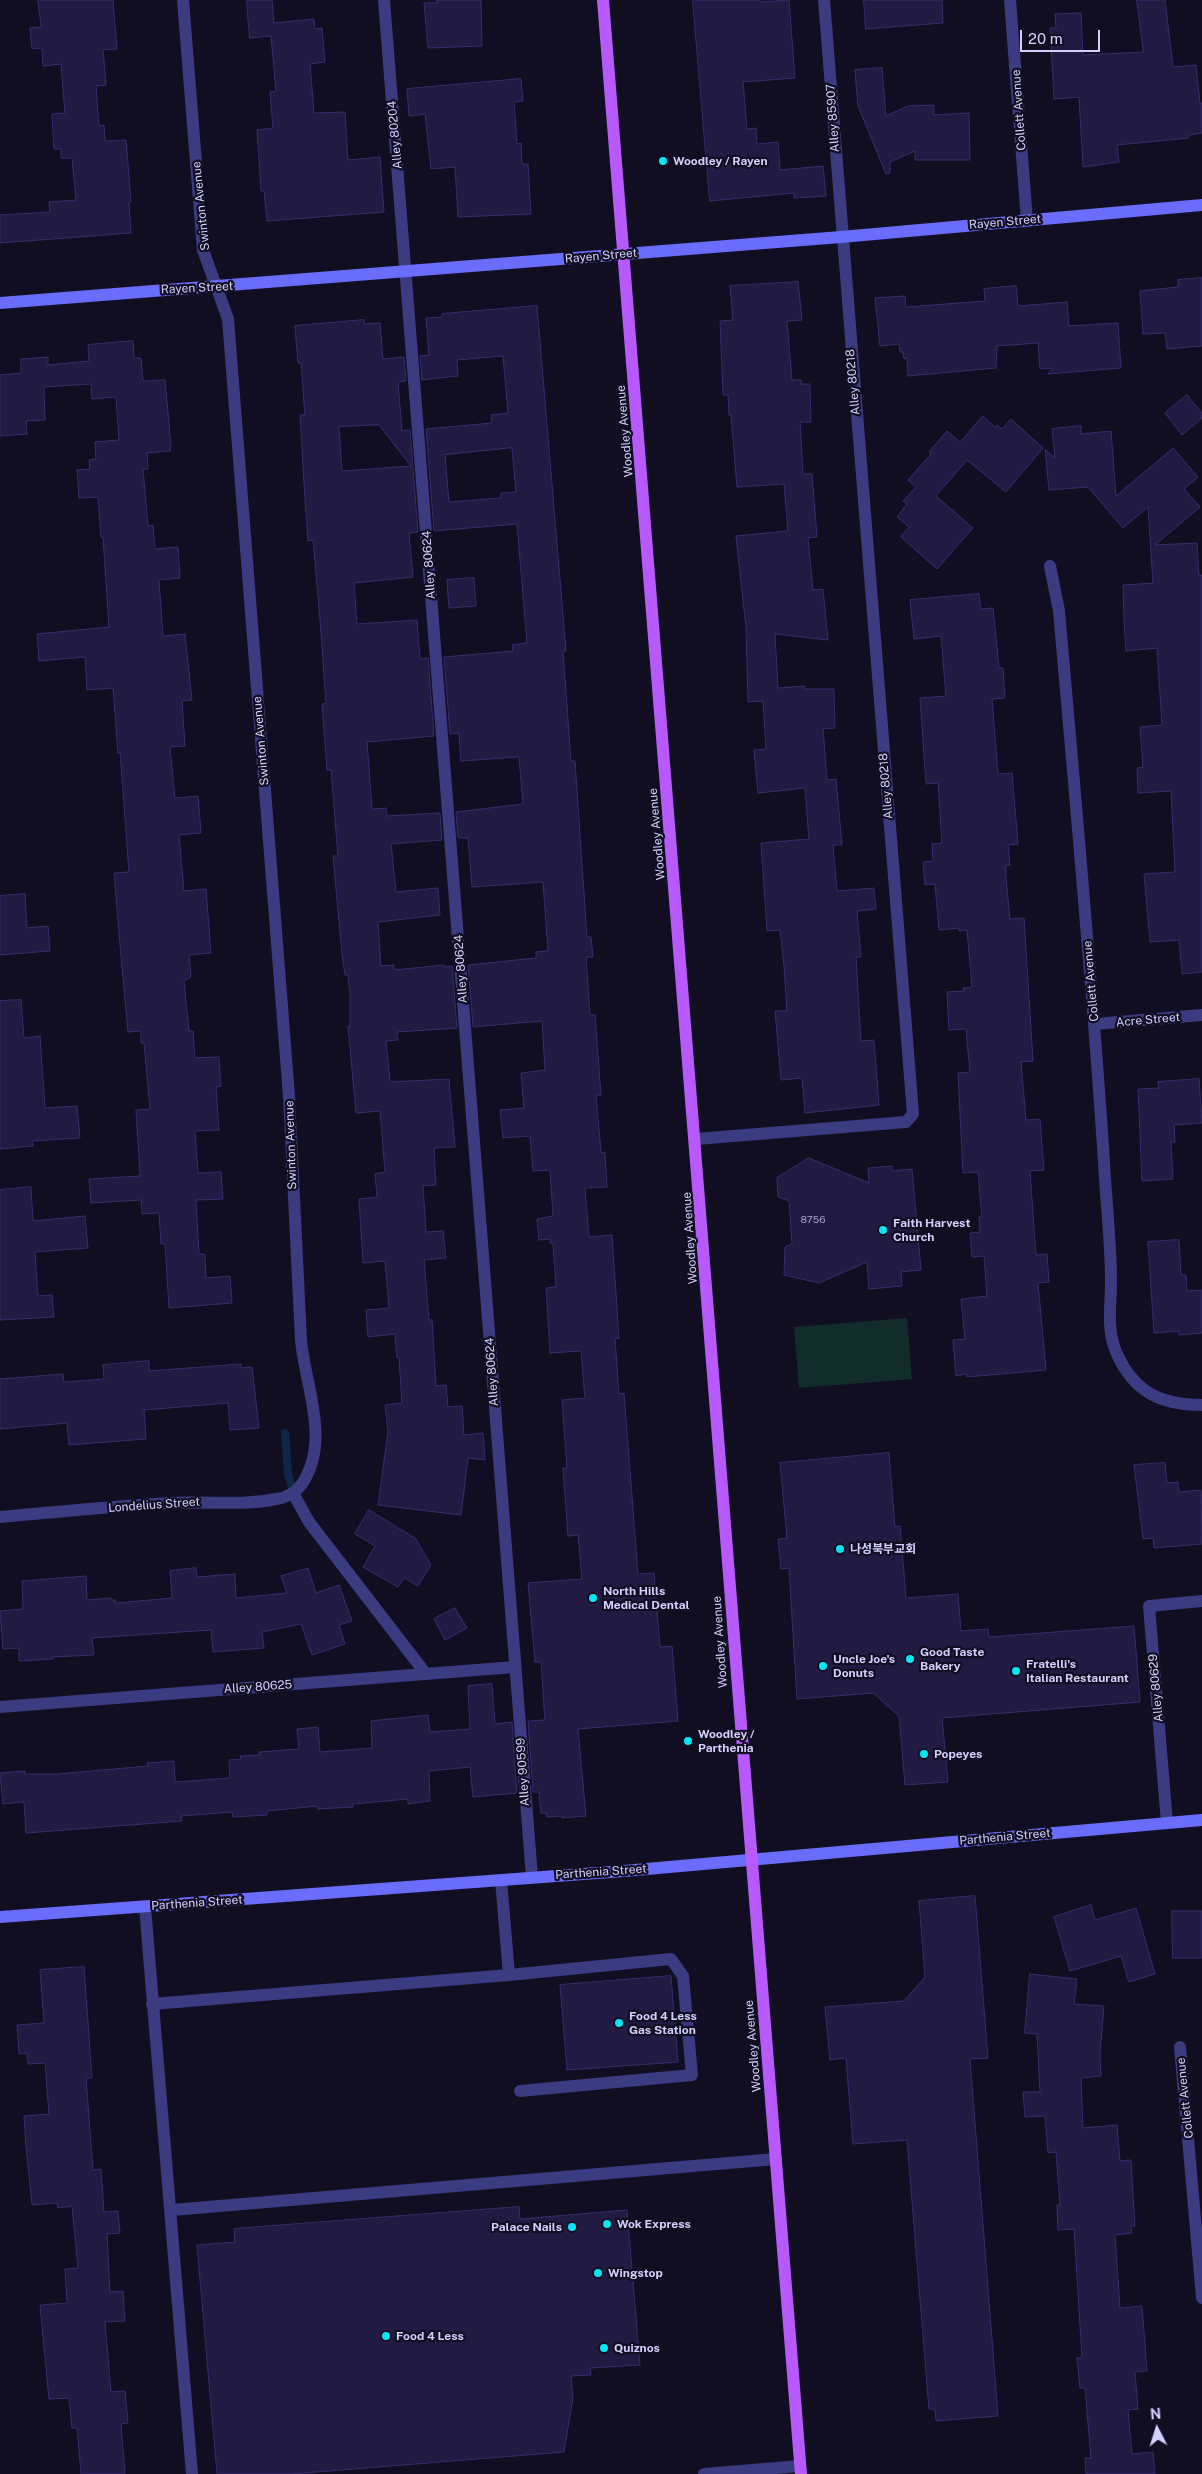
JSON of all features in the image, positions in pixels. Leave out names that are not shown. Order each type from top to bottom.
[{"type":"main road","name":"Woodley Avenue","points":[[603,0],[696,1139],[750,1858],[800,2470]]},
{"type":"street","name":"Swinton Avenue","points":[[183,0],[203,250],[228,319],[289,1096],[303,1366],[315,1425],[315,1445],[302,1483]]},
{"type":"street","name":"Alley 80204","points":[[384,0],[406,270]]},
{"type":"street","name":"Alley 85907","points":[[824,0],[841,237]]},
{"type":"street","name":"Collett Avenue","points":[[1010,0],[1027,220]]},
{"type":"street","name":"Rayen Street","points":[[0,303],[216,288],[406,270],[841,237],[1202,205]]},
{"type":"street","name":"Alley 80218","points":[[696,1139],[906,1122],[913,1114],[841,237]]},
{"type":"street","name":"Alley 80624","points":[[406,270],[515,1667]]},
{"type":"street","name":"Collett Avenue","points":[[1050,566],[1059,611],[1095,1024],[1111,1282],[1110,1326],[1116,1352],[1126,1371],[1141,1390],[1171,1402],[1202,1405]]},
{"type":"street","name":"Acre Street","points":[[1095,1024],[1202,1015]]},
{"type":"street","name":"Londelius Street","points":[[0,1517],[171,1503],[278,1499],[292,1493],[302,1483]]},
{"type":"street","points":[[292,1493],[309,1522],[426,1674]]},
{"type":"street","name":"Alley 80629","points":[[1168,1823],[1149,1606],[1202,1602]]},
{"type":"street","name":"Alley 80625","points":[[0,1707],[515,1667]]},
{"type":"street","name":"Alley 90599","points":[[515,1667],[532,1877]]},
{"type":"street","name":"Parthenia Street","points":[[0,1917],[501,1880],[1202,1820]]},
{"type":"street","points":[[501,1880],[509,1975]]},
{"type":"street","points":[[144,1907],[172,2210],[192,2474]]},
{"type":"street","points":[[152,2004],[509,1975],[672,1959],[683,1976],[692,2075],[520,2090]]},
{"type":"street","name":"Collett Avenue","points":[[1180,2047],[1202,2298]]},
{"type":"street","points":[[172,2210],[776,2159]]},
{"type":"street","points":[[704,2474],[800,2470]]},
{"type":"green space","points":[[907,1318],[912,1379],[799,1388],[794,1327]]},
{"type":"building","points":[[38,0],[113,0],[117,49],[103,50],[106,85],[96,86],[99,126],[104,125],[105,141],[126,140],[131,202],[129,202],[131,233],[0,243],[0,215],[50,212],[49,202],[76,200],[72,158],[61,158],[61,149],[54,149],[52,114],[65,113],[61,64],[43,66],[42,48],[32,49],[30,28],[41,27]]},
{"type":"building","points":[[247,0],[272,0],[274,23],[314,19],[315,29],[322,28],[325,62],[310,64],[314,113],[345,112],[348,160],[380,157],[384,212],[267,221],[264,191],[261,191],[257,130],[273,128],[270,92],[276,91],[271,36],[250,38]]},
{"type":"building","points":[[437,0],[481,0],[482,46],[428,48],[424,3],[437,3]]},
{"type":"building","points":[[693,0],[760,0],[760,2],[789,0],[795,78],[743,82],[747,129],[756,128],[757,144],[778,142],[780,170],[823,166],[826,196],[794,198],[794,193],[710,201]]},
{"type":"building","points":[[864,0],[942,0],[943,23],[866,29]]},
{"type":"building","points":[[1137,0],[1165,0],[1173,67],[1196,65],[1200,103],[1202,103],[1202,133],[1189,135],[1189,138],[1117,145],[1119,162],[1083,167],[1079,97],[1054,99],[1050,28],[1056,28],[1055,14],[1081,13],[1083,55],[1143,52]]},
{"type":"building","points":[[882,68],[886,116],[908,106],[934,105],[934,115],[969,113],[970,160],[915,160],[915,151],[890,162],[890,173],[886,174],[858,106],[855,70]]},
{"type":"building","points":[[521,79],[523,101],[514,102],[517,144],[521,143],[522,164],[528,164],[531,214],[458,217],[455,167],[431,169],[425,114],[409,116],[407,89]]},
{"type":"building","points":[[1202,278],[1202,346],[1167,349],[1165,333],[1143,334],[1140,291],[1178,287],[1178,280]]},
{"type":"building","points":[[798,282],[802,320],[787,321],[792,380],[801,380],[801,384],[810,384],[811,422],[800,422],[803,474],[812,474],[817,537],[808,538],[813,590],[823,589],[828,640],[775,634],[778,688],[805,686],[805,689],[834,689],[835,728],[823,729],[827,780],[836,779],[842,845],[833,845],[837,891],[874,888],[876,909],[857,911],[861,957],[856,957],[861,1041],[874,1040],[879,1105],[805,1113],[802,1078],[781,1080],[775,1011],[787,1011],[784,966],[780,930],[767,931],[761,843],[809,839],[805,788],[758,793],[754,750],[766,749],[763,701],[748,702],[746,628],[736,536],[788,531],[784,484],[737,487],[728,395],[723,395],[720,321],[733,320],[730,286]]},
{"type":"building","points":[[1016,286],[1018,306],[1067,302],[1069,326],[1118,323],[1121,368],[1048,374],[1053,368],[1040,369],[1038,343],[997,346],[996,368],[908,376],[907,358],[904,359],[903,352],[900,352],[899,344],[880,346],[875,298],[905,296],[906,307],[985,301],[984,289]]},
{"type":"building","points":[[537,306],[566,651],[563,651],[571,761],[575,761],[587,937],[591,937],[593,957],[586,957],[590,1015],[595,1015],[601,1095],[596,1095],[601,1153],[605,1152],[607,1187],[585,1188],[589,1237],[612,1235],[619,1338],[615,1339],[619,1394],[624,1393],[638,1574],[654,1573],[660,1647],[672,1646],[678,1721],[578,1729],[586,1816],[547,1817],[546,1813],[541,1813],[539,1792],[533,1792],[528,1721],[545,1720],[541,1662],[535,1662],[528,1583],[582,1579],[578,1535],[568,1536],[563,1468],[567,1468],[562,1400],[585,1398],[581,1351],[550,1353],[546,1288],[556,1287],[553,1243],[550,1243],[550,1239],[539,1240],[537,1219],[553,1216],[550,1170],[533,1171],[530,1136],[503,1138],[500,1110],[524,1108],[521,1073],[545,1070],[542,1021],[473,1027],[468,965],[536,958],[536,952],[548,951],[543,882],[472,887],[468,838],[458,838],[456,812],[523,804],[519,757],[461,761],[459,733],[450,734],[444,657],[513,651],[512,645],[527,643],[517,524],[434,531],[426,429],[492,423],[491,415],[508,413],[503,356],[457,360],[458,376],[422,380],[420,356],[429,355],[426,318],[442,317],[442,314]],"holes":[[[512,448],[516,492],[501,493],[501,498],[449,502],[445,455]]]},
{"type":"building","points":[[364,320],[364,324],[380,323],[383,359],[404,357],[406,381],[398,382],[402,431],[410,430],[418,532],[409,533],[413,577],[354,583],[357,624],[417,620],[420,659],[428,658],[434,736],[367,742],[372,809],[386,808],[387,816],[440,813],[442,840],[391,844],[396,892],[438,888],[440,915],[378,922],[381,966],[394,965],[394,970],[444,965],[444,967],[452,966],[457,1028],[397,1032],[398,1040],[386,1041],[390,1082],[449,1079],[455,1147],[434,1148],[436,1185],[423,1186],[426,1232],[443,1231],[446,1258],[424,1260],[429,1320],[432,1320],[436,1386],[446,1385],[448,1407],[462,1406],[464,1435],[483,1433],[485,1460],[468,1458],[461,1515],[378,1505],[388,1432],[385,1405],[402,1403],[399,1358],[397,1358],[395,1334],[368,1337],[366,1310],[389,1308],[385,1261],[363,1263],[359,1199],[377,1197],[375,1174],[385,1172],[380,1111],[356,1113],[348,1026],[350,1026],[350,995],[348,975],[345,975],[342,954],[333,856],[338,856],[331,770],[327,770],[322,704],[326,703],[320,619],[313,540],[308,541],[300,415],[305,415],[301,363],[298,363],[295,326]],"holes":[[[379,425],[411,466],[342,471],[339,427]]]},
{"type":"building","points":[[133,341],[134,358],[141,358],[143,381],[165,380],[170,451],[147,453],[148,469],[143,469],[148,526],[153,525],[155,549],[178,547],[180,578],[159,580],[163,636],[185,634],[192,700],[182,701],[185,746],[170,747],[175,798],[198,796],[201,833],[179,835],[184,891],[206,889],[211,953],[189,955],[191,977],[184,981],[189,1031],[193,1031],[195,1058],[219,1057],[221,1086],[216,1087],[219,1130],[195,1131],[198,1173],[221,1172],[223,1199],[196,1200],[199,1254],[205,1254],[206,1278],[230,1276],[232,1303],[169,1308],[165,1244],[161,1244],[159,1213],[142,1214],[141,1200],[91,1203],[89,1179],[140,1176],[136,1110],[150,1109],[144,1043],[141,1043],[141,1031],[128,1032],[122,968],[114,873],[129,872],[113,688],[87,690],[85,657],[39,661],[37,634],[109,627],[103,537],[101,537],[98,497],[79,498],[77,470],[90,469],[89,460],[96,459],[95,442],[119,440],[116,397],[92,399],[91,384],[44,387],[45,420],[26,421],[27,434],[0,436],[0,375],[21,373],[21,359],[48,357],[48,365],[89,361],[88,345]]},
{"type":"building","points":[[1187,395],[1202,413],[1202,418],[1182,435],[1165,413]]},
{"type":"building","points":[[983,416],[996,428],[997,425],[1002,429],[1011,419],[1043,448],[1006,492],[967,460],[936,496],[973,528],[937,569],[901,537],[909,527],[897,517],[907,504],[903,501],[916,487],[908,480],[931,454],[929,452],[947,431],[960,442]]},
{"type":"building","points":[[1081,426],[1081,434],[1111,431],[1116,496],[1173,448],[1198,477],[1184,489],[1200,507],[1155,545],[1197,543],[1199,576],[1202,575],[1202,972],[1182,974],[1179,940],[1150,942],[1144,874],[1175,872],[1171,791],[1138,793],[1137,768],[1143,767],[1140,727],[1162,725],[1157,648],[1126,651],[1123,585],[1153,583],[1148,507],[1123,528],[1088,487],[1049,490],[1045,449],[1055,458],[1052,429]]},
{"type":"building","points":[[474,578],[476,606],[449,608],[447,580]]},
{"type":"building","points":[[979,594],[981,609],[993,608],[999,668],[1003,668],[1005,698],[992,699],[998,774],[1012,773],[1018,844],[1008,845],[1010,865],[1006,865],[1006,878],[1010,919],[1024,918],[1033,1061],[1021,1062],[1026,1120],[1040,1119],[1044,1170],[1030,1171],[1036,1255],[1047,1254],[1049,1282],[1038,1283],[1046,1370],[967,1377],[967,1374],[956,1376],[953,1340],[965,1339],[961,1299],[987,1296],[984,1256],[972,1257],[970,1233],[980,1232],[979,1217],[982,1217],[978,1172],[963,1173],[958,1073],[970,1072],[966,1029],[949,1030],[947,992],[964,991],[963,988],[972,987],[967,930],[959,931],[959,928],[939,930],[935,884],[925,885],[923,862],[933,861],[932,844],[942,843],[938,783],[926,784],[920,698],[946,696],[941,636],[914,639],[910,600]]},
{"type":"building","points":[[25,894],[27,928],[48,926],[50,951],[0,955],[0,896]]},
{"type":"building","points":[[21,1000],[24,1038],[40,1036],[45,1108],[77,1106],[80,1138],[32,1141],[33,1146],[0,1149],[0,1001]]},
{"type":"building","points":[[1199,1079],[1202,1123],[1174,1125],[1175,1142],[1171,1142],[1173,1179],[1142,1181],[1138,1089],[1159,1088],[1158,1082]]},
{"type":"building","points":[[809,1158],[869,1183],[868,1168],[892,1166],[892,1171],[912,1169],[921,1270],[901,1272],[902,1286],[869,1289],[867,1262],[819,1283],[784,1275],[785,1247],[792,1244],[789,1201],[778,1197],[777,1178]]},
{"type":"building","points":[[31,1187],[33,1221],[85,1216],[88,1248],[35,1252],[38,1296],[52,1295],[54,1317],[0,1320],[0,1190]]},
{"type":"building","points":[[1179,1240],[1181,1275],[1186,1275],[1187,1291],[1202,1290],[1202,1333],[1179,1335],[1179,1331],[1154,1333],[1148,1242]]},
{"type":"building","points":[[149,1361],[149,1371],[241,1364],[241,1368],[252,1367],[259,1428],[230,1430],[228,1403],[144,1410],[146,1439],[69,1445],[67,1423],[0,1429],[0,1379],[63,1374],[64,1382],[104,1379],[103,1365]]},
{"type":"building","points":[[889,1453],[895,1527],[900,1526],[906,1598],[958,1594],[961,1631],[988,1629],[989,1637],[1134,1626],[1140,1702],[942,1718],[948,1782],[905,1785],[899,1716],[873,1693],[797,1699],[789,1568],[781,1569],[778,1539],[787,1538],[780,1463]]},
{"type":"building","points":[[1165,1463],[1167,1483],[1178,1482],[1179,1492],[1201,1490],[1202,1544],[1154,1548],[1153,1538],[1143,1539],[1134,1465]]},
{"type":"building","points":[[369,1510],[415,1538],[431,1565],[418,1586],[404,1578],[398,1587],[363,1567],[375,1546],[355,1534]]},
{"type":"building","points":[[196,1568],[197,1577],[235,1574],[236,1598],[287,1593],[281,1576],[308,1568],[316,1593],[339,1585],[352,1621],[339,1625],[345,1644],[312,1655],[301,1624],[262,1632],[264,1648],[213,1652],[211,1630],[92,1638],[94,1655],[52,1657],[53,1659],[19,1661],[19,1648],[3,1649],[0,1611],[23,1609],[22,1581],[86,1576],[87,1600],[111,1598],[116,1603],[172,1598],[170,1571]]},
{"type":"building","points":[[455,1608],[467,1628],[445,1640],[434,1619]]},
{"type":"building","points":[[492,1684],[495,1724],[512,1722],[517,1793],[473,1797],[470,1767],[429,1771],[430,1801],[408,1804],[408,1799],[353,1804],[353,1807],[318,1809],[318,1806],[267,1811],[267,1815],[233,1817],[232,1812],[181,1816],[182,1821],[26,1833],[24,1802],[3,1804],[0,1773],[25,1771],[25,1774],[57,1774],[148,1766],[147,1763],[174,1761],[175,1782],[230,1778],[229,1760],[241,1759],[240,1756],[260,1755],[259,1752],[299,1749],[297,1729],[318,1727],[320,1752],[372,1748],[371,1721],[428,1715],[430,1732],[470,1729],[468,1686]]},
{"type":"building","points":[[975,1896],[988,2058],[970,2059],[998,2416],[936,2421],[935,2409],[929,2409],[907,2140],[853,2144],[846,2058],[830,2060],[825,2007],[904,2001],[925,1977],[919,1901]]},
{"type":"building","points":[[1091,1905],[1095,1920],[1136,1908],[1155,1974],[1129,1982],[1121,1956],[1070,1971],[1054,1917]]},
{"type":"building","points":[[1172,1911],[1202,1911],[1202,1958],[1173,1958]]},
{"type":"building","points":[[84,1967],[92,2078],[86,2078],[93,2170],[101,2169],[104,2212],[118,2211],[120,2233],[107,2234],[110,2292],[123,2291],[125,2321],[105,2322],[111,2392],[125,2391],[128,2423],[121,2424],[125,2474],[81,2474],[77,2428],[72,2428],[69,2398],[49,2399],[40,2305],[67,2303],[65,2269],[78,2268],[72,2206],[58,2208],[57,2203],[32,2205],[26,2146],[24,2116],[49,2114],[45,2063],[28,2064],[27,2053],[19,2054],[17,2025],[44,2023],[40,1970]]},
{"type":"building","points":[[1030,1974],[1077,1979],[1074,2004],[1104,2006],[1100,2055],[1101,2076],[1081,2078],[1083,2128],[1117,2125],[1120,2161],[1131,2160],[1135,2226],[1131,2226],[1132,2233],[1115,2235],[1120,2308],[1142,2306],[1147,2371],[1135,2372],[1138,2409],[1128,2410],[1132,2454],[1153,2452],[1155,2474],[1086,2474],[1085,2458],[1091,2458],[1085,2388],[1080,2388],[1077,2358],[1082,2358],[1074,2229],[1058,2230],[1057,2205],[1060,2205],[1056,2152],[1048,2153],[1045,2116],[1025,2117],[1023,2092],[1040,2092],[1037,2034],[1025,2033]]},
{"type":"building","name":"Food 4 Less Gas Station","points":[[671,1976],[678,2062],[567,2070],[560,1985]]},
{"type":"building","name":"Food 4 Less","points":[[519,2207],[520,2219],[627,2210],[640,2365],[590,2368],[591,2375],[571,2376],[573,2398],[564,2452],[292,2474],[217,2474],[197,2245],[235,2242],[234,2229]]},
{"type":"waterway","points":[[285,1433],[288,1474],[294,1494]]},
{"type":"place","name":"Woodley / Rayen","points":[[663,161]]},
{"type":"place","name":"Faith Harvest Church","points":[[883,1230]]},
{"type":"place","name":"나성북부교회","points":[[840,1549]]},
{"type":"place","name":"North Hills Medical Dental","points":[[593,1598]]},
{"type":"place","name":"Good Taste Bakery","points":[[910,1659]]},
{"type":"place","name":"Uncle Joe's Donuts","points":[[823,1666]]},
{"type":"place","name":"Fratelli's Italian Restaurant","points":[[1016,1671]]},
{"type":"place","name":"Woodley / Parthenia","points":[[688,1741]]},
{"type":"place","name":"Popeyes","points":[[924,1754]]},
{"type":"place","name":"Food 4 Less Gas Station","points":[[619,2023]]},
{"type":"place","name":"Wok Express","points":[[607,2224]]},
{"type":"place","name":"Palace Nails","points":[[572,2227]]},
{"type":"place","name":"Wingstop","points":[[598,2273]]},
{"type":"place","name":"Food 4 Less","points":[[386,2336]]},
{"type":"place","name":"Quiznos","points":[[604,2348]]}]
